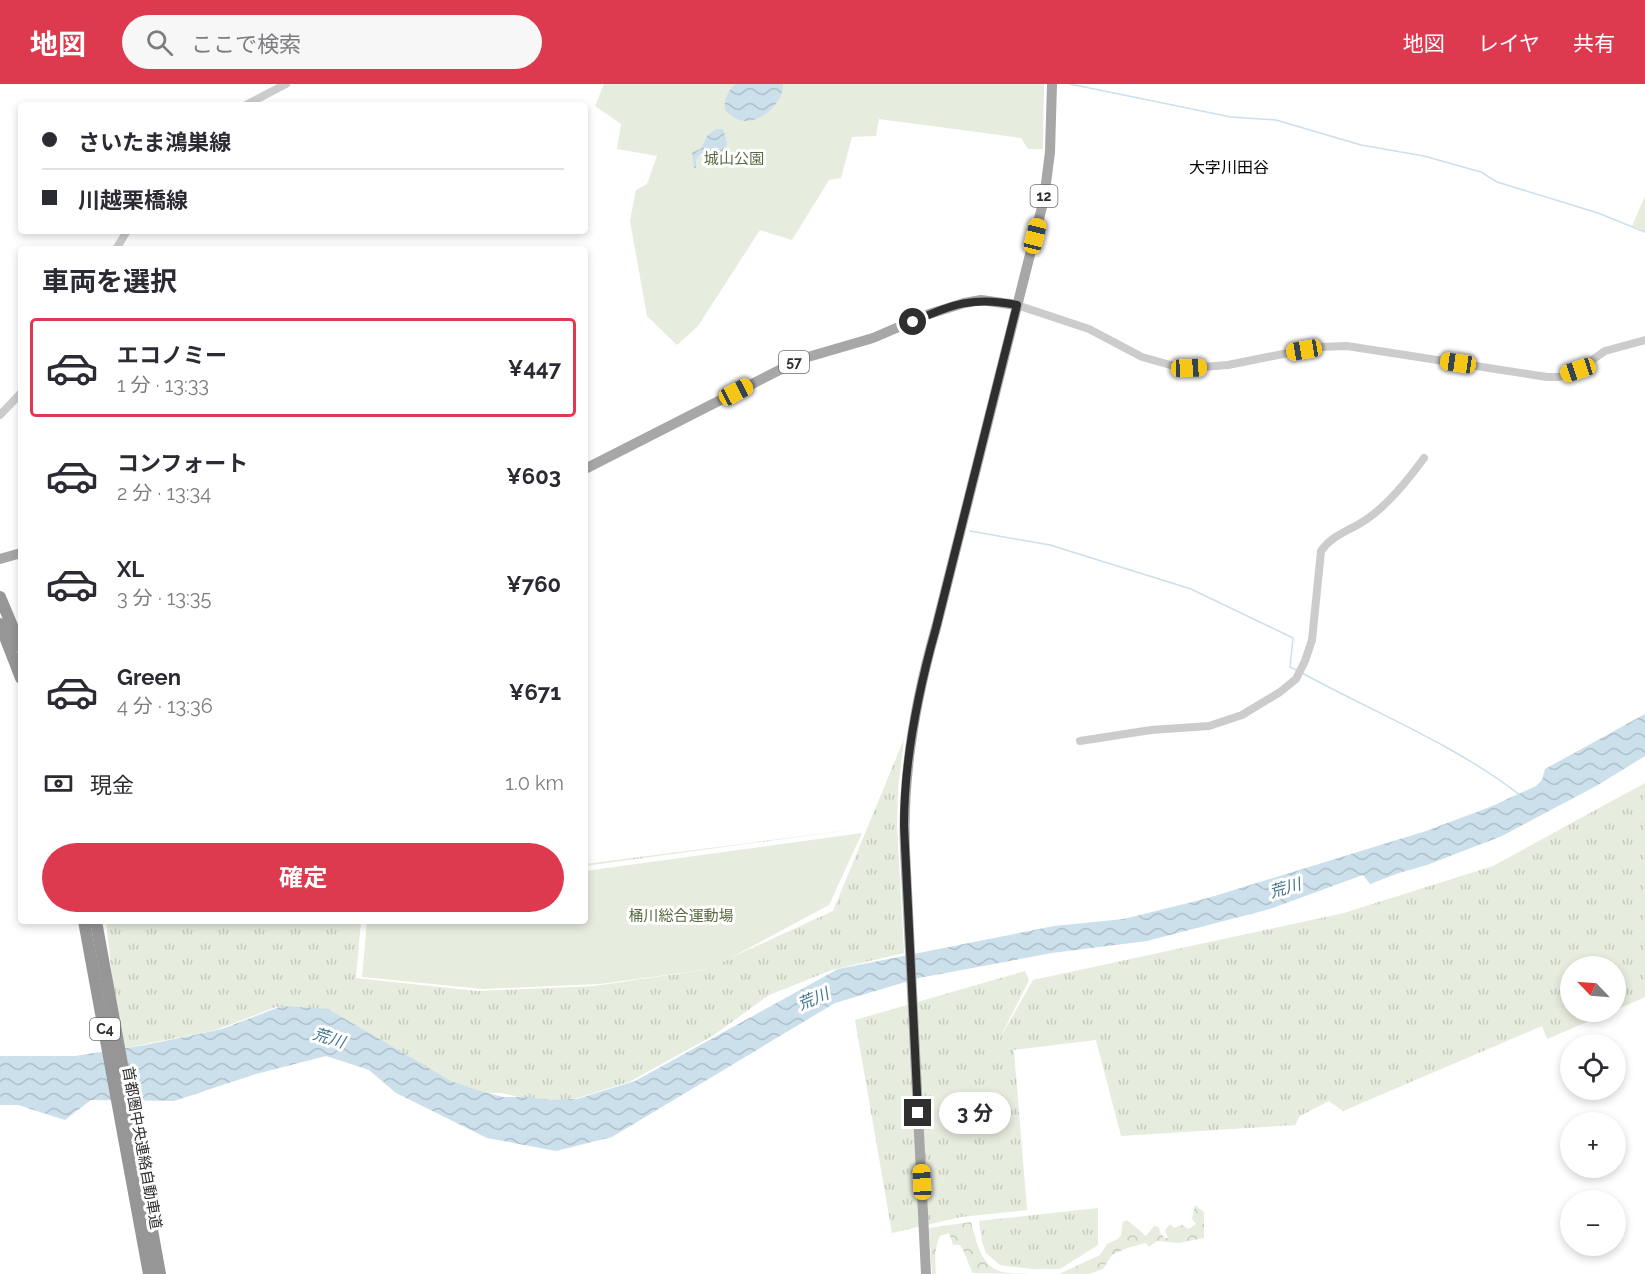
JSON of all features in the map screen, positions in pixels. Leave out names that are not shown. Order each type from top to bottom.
[{"type":"highway","points":[[0,597],[18,640]]},
{"type":"highway","points":[[0,624],[18,670]]},
{"type":"highway","name":"首都圏中央連絡自動車道","points":[[85,924],[149,1274]]},
{"type":"highway","name":"首都圏中央連絡自動車道","points":[[97,924],[160,1274]]},
{"type":"main road","name":"12","points":[[926,1274],[904,850],[905,788],[910,746],[924,672],[1047,182],[1052,84]]},
{"type":"main road","name":"57","points":[[588,467],[801,358],[873,339],[929,314],[964,303],[981,300],[1017,305]]},
{"type":"main road","points":[[0,559],[18,554]]},
{"type":"street","points":[[252,102],[286,84]]},
{"type":"street","points":[[1017,305],[1089,329],[1155,362],[1189,368],[1228,365],[1318,347],[1347,346],[1535,375],[1559,376],[1578,370],[1605,351],[1645,340]]},
{"type":"street","points":[[0,415],[18,396]]},
{"type":"street","points":[[1080,741],[1151,730],[1209,726],[1242,715],[1280,692],[1296,679],[1312,640],[1321,551],[1328,541],[1366,519],[1383,506],[1424,458]]},
{"type":"green space","name":"城山公園","points":[[604,84],[1044,84],[1043,149],[1028,149],[1021,138],[879,119],[876,136],[852,137],[841,178],[829,180],[792,240],[760,230],[698,326],[677,345],[647,316],[630,221],[636,190],[647,184],[657,156],[617,149],[621,124],[595,106]]},
{"type":"green space","points":[[1645,196],[1645,231],[1632,226]]},
{"type":"green space","points":[[904,739],[898,788],[897,825],[904,953],[832,970],[769,995],[714,1035],[629,1082],[571,1100],[542,1102],[501,1093],[474,1093],[445,1082],[322,1010],[276,1007],[216,1030],[120,1049],[106,924],[361,924],[356,978],[477,991],[594,986],[704,970],[833,911]]},
{"type":"green space","points":[[1645,783],[1645,997],[1626,1006],[1626,956],[1560,956],[1560,1022],[1587,1022],[1547,1039],[1542,1026],[1343,1111],[1329,1101],[1300,1116],[1295,1125],[1121,1136],[1096,1040],[1014,1050],[1027,1210],[961,1217],[892,1233],[855,1020],[1025,971],[1029,980],[998,1042],[1033,980],[1344,913],[1493,866]]},
{"type":"green space","points":[[864,828],[588,866],[588,864]]},
{"type":"green space","name":"桶川総合運動場","points":[[862,833],[829,905],[710,969],[600,984],[483,989],[362,977],[367,924],[588,924],[588,871]]},
{"type":"green space","points":[[1195,1205],[1204,1212],[1204,1238],[1179,1243],[1157,1241],[1149,1247],[1146,1243],[1112,1255],[1103,1269],[1089,1274],[1059,1274],[1100,1255],[1107,1244],[1118,1239],[1123,1222],[1127,1220],[1146,1236],[1154,1226],[1159,1227],[1160,1233],[1165,1238],[1168,1238],[1165,1230],[1170,1224],[1174,1228],[1182,1225],[1189,1229],[1196,1224],[1192,1219]]},
{"type":"green space","points":[[1098,1208],[1098,1245],[1060,1269],[1031,1269],[1000,1265],[986,1253],[982,1242],[979,1221]]},
{"type":"green space","points":[[971,1222],[977,1243],[987,1263],[1002,1272],[1028,1274],[973,1273],[962,1248],[960,1245],[953,1245],[949,1233],[940,1236],[935,1259],[936,1274],[932,1274],[929,1228]]},
{"type":"water","points":[[735,84],[783,84],[780,97],[771,109],[759,118],[742,121],[725,110],[727,96]]},
{"type":"water","points":[[716,129],[723,129],[727,143],[723,153],[699,155],[696,168],[694,168],[692,152],[701,149],[707,136]]},
{"type":"water","name":"荒川","points":[[1645,714],[1645,756],[1598,785],[1502,836],[1370,884],[1363,875],[1270,909],[1147,941],[1052,953],[919,978],[835,1003],[612,1137],[556,1151],[487,1138],[396,1093],[369,1070],[326,1056],[256,1074],[174,1101],[91,1100],[65,1120],[18,1105],[0,1105],[0,1056],[75,1056],[145,1045],[222,1029],[282,1006],[328,1009],[451,1081],[480,1091],[503,1097],[577,1099],[635,1081],[838,969],[1054,926],[1124,919],[1208,898],[1426,831],[1490,807],[1536,786],[1542,780],[1545,769]]},
{"type":"waterway","points":[[1070,84],[1231,117],[1276,120],[1361,145],[1424,156],[1481,172],[1497,182],[1598,213],[1645,232]]},
{"type":"waterway","points":[[970,531],[1050,545],[1191,589],[1293,638],[1290,667],[1298,671]]},
{"type":"waterway","points":[[1302,673],[1468,760],[1520,795]]},
{"type":"district","name":"大字川田谷","points":[[1229,167]]},
{"type":"route","points":[[913,322],[929,314],[981,300],[1017,305],[924,672],[910,746],[905,788],[904,850],[918,1113]]}]
